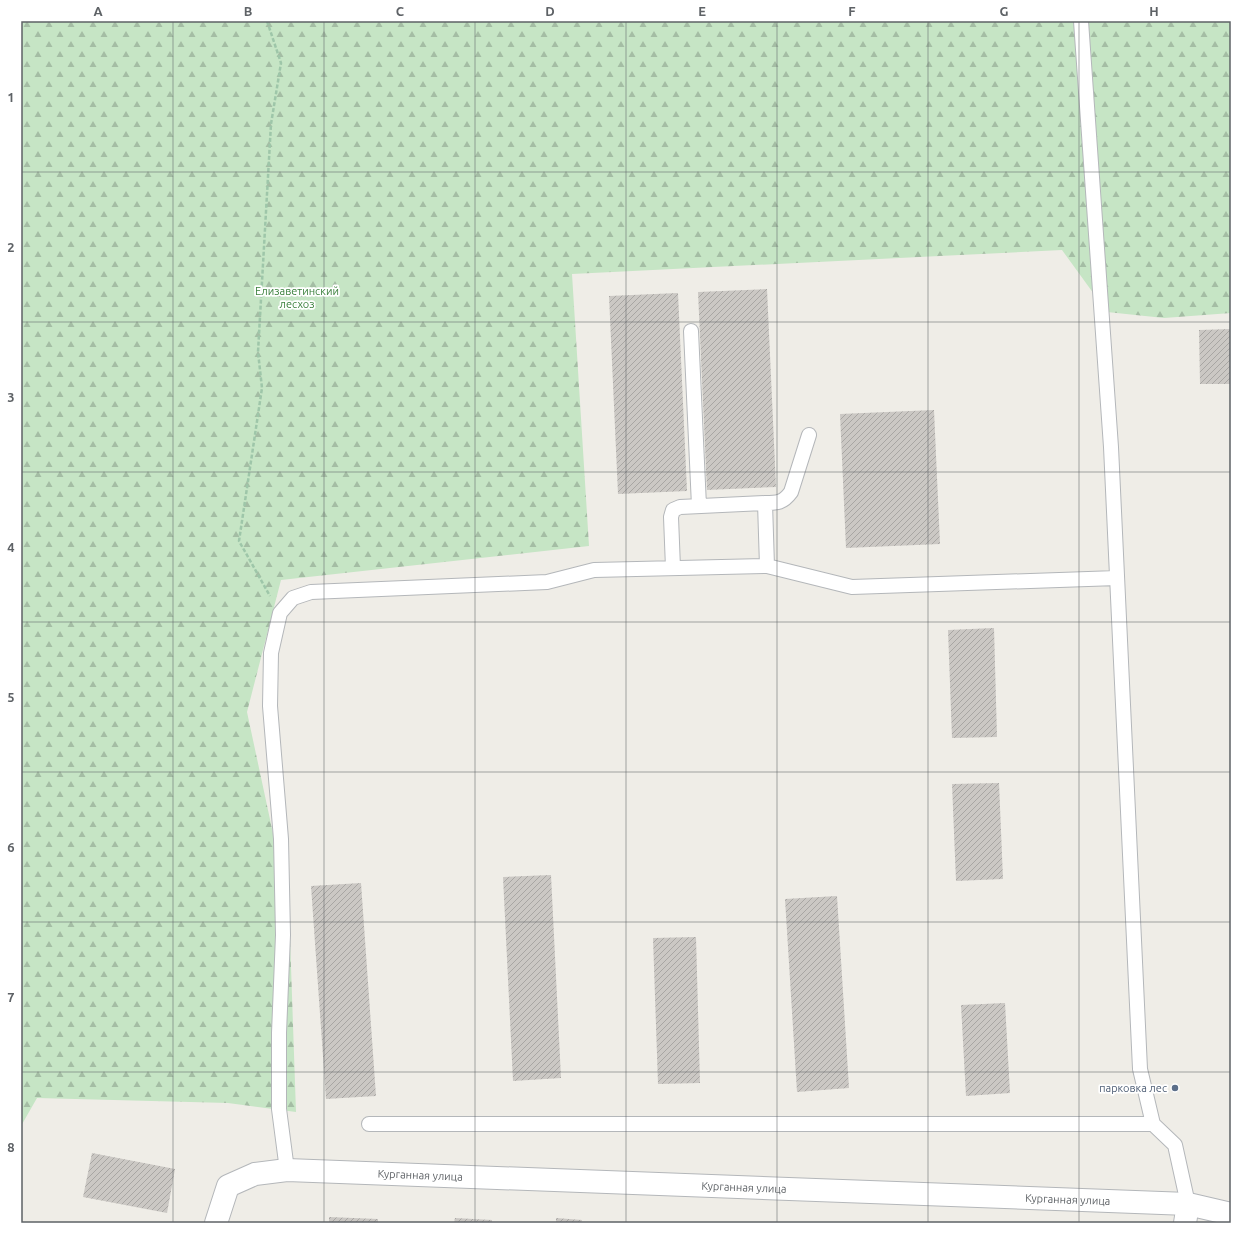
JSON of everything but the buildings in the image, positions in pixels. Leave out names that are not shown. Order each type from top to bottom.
[{"type":"street","name":"Курганная улица","points":[[216,1223],[228,1186],[255,1174],[286,1170],[1231,1214]]},
{"type":"lane","points":[[1081,21],[1110,439],[1140,1069],[1154,1124],[1176,1145],[1186,1213]]},
{"type":"lane","points":[[691,331],[699,506]]},
{"type":"lane","points":[[673,568],[671,517],[673,510],[680,507],[777,503],[786,499],[790,492],[809,435]]},
{"type":"lane","points":[[765,503],[767,566]]},
{"type":"lane","points":[[286,1170],[279,1109],[279,1033],[283,935],[281,839],[270,706],[271,653],[280,613],[293,598],[311,592],[547,582],[594,570],[673,568],[767,566],[852,587],[1117,578]]},
{"type":"lane","points":[[369,1124],[1154,1124]]},
{"type":"path","points":[[267,21],[281,63],[271,124],[258,344],[262,388],[238,541],[280,613]]},
{"type":"green space","name":"Елизаветинский лесхоз","points":[[21,21],[1231,21],[1231,313],[1164,318],[1107,312],[1062,250],[572,274],[589,546],[281,580],[247,712],[289,908],[296,1112],[228,1103],[37,1098],[21,1126]]},
{"type":"place","name":"парковка лес","points":[[1175,1088]]}]
